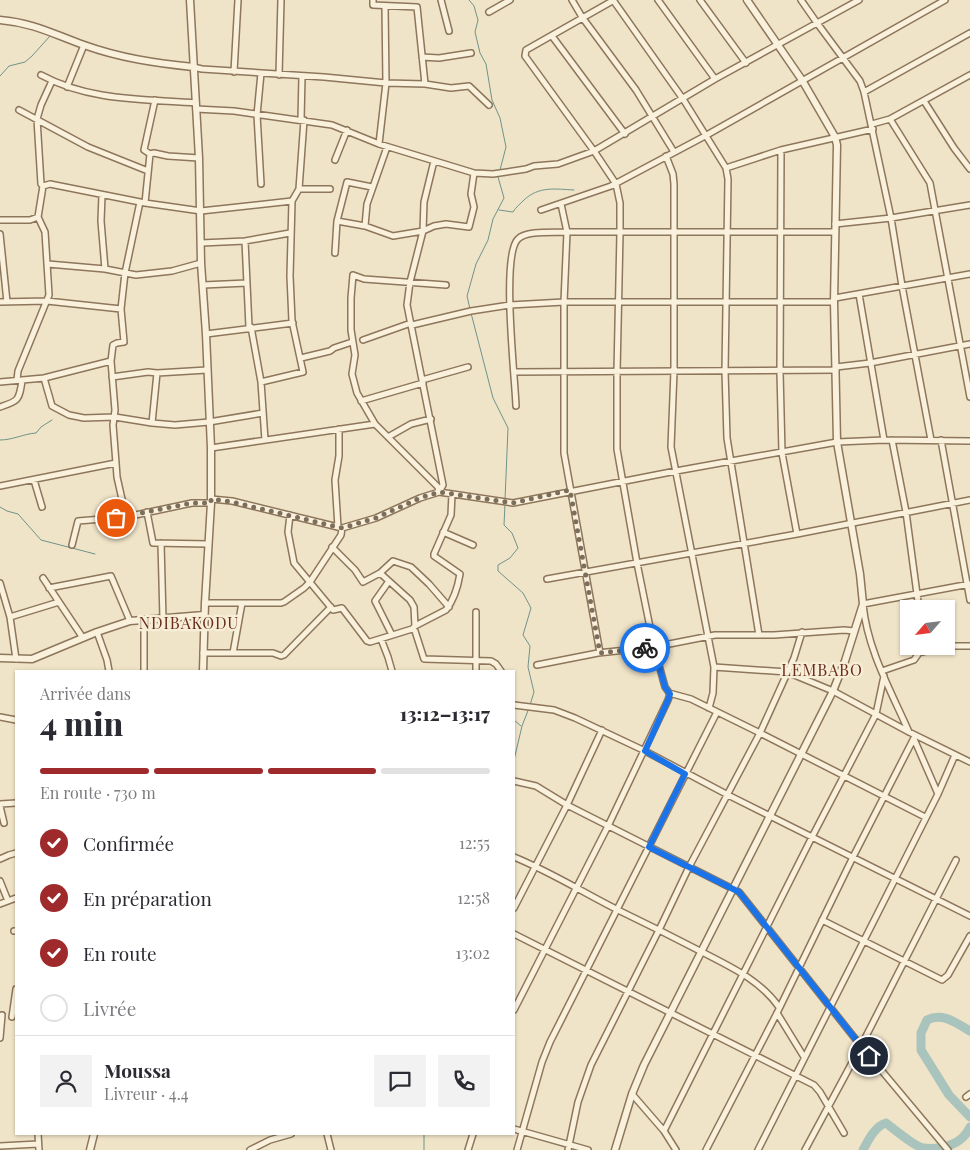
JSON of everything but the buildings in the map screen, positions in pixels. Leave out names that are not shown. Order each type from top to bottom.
[{"type":"street","points":[[190,0],[192,67],[199,158],[201,263],[211,448],[211,501],[204,615],[203,670]]},
{"type":"street","points":[[234,72],[238,0]]},
{"type":"street","points":[[279,74],[281,0]]},
{"type":"street","points":[[373,0],[373,5],[417,7],[425,84]]},
{"type":"street","points":[[441,0],[449,31]]},
{"type":"street","points":[[489,12],[510,0]]},
{"type":"street","points":[[572,0],[582,17],[636,90],[674,152]]},
{"type":"street","points":[[759,635],[726,438],[725,371],[728,179],[726,168],[683,99],[614,0],[526,50],[525,56],[616,184],[620,203],[617,372],[618,449],[637,563],[654,647],[665,687],[669,692],[691,700],[760,732],[925,817]]},
{"type":"street","points":[[658,0],[715,79]]},
{"type":"street","points":[[700,0],[746,63]]},
{"type":"street","points":[[747,0],[802,80],[835,137],[837,145],[835,224],[837,442],[851,522],[865,625],[883,674],[909,732]]},
{"type":"street","points":[[802,0],[817,24],[860,81],[864,92],[891,218],[931,440]]},
{"type":"street","points":[[41,75],[67,87],[101,96],[155,100],[332,124],[387,147],[474,172],[493,174],[534,166],[558,164],[594,151],[715,79],[778,46],[858,0]]},
{"type":"street","points":[[541,210],[616,184],[705,136],[945,0]]},
{"type":"street","points":[[379,144],[386,84],[385,6]]},
{"type":"street","points":[[0,20],[18,21],[50,30],[84,45],[124,58],[202,70],[279,74],[386,84],[425,84],[451,88],[469,86],[489,105]]},
{"type":"street","points":[[864,92],[970,33]]},
{"type":"street","points":[[552,36],[625,134]]},
{"type":"street","points":[[67,87],[84,45]]},
{"type":"street","points":[[422,57],[440,58],[470,53]]},
{"type":"street","points":[[261,73],[257,115],[261,184]]},
{"type":"street","points":[[726,168],[781,150],[872,126],[890,119],[970,75]]},
{"type":"street","points":[[261,382],[303,372],[293,323],[290,276],[292,202],[299,189],[302,76]]},
{"type":"street","points":[[0,407],[14,402],[20,397],[18,371],[49,295],[45,232],[38,217],[43,186],[41,184],[37,119],[52,81]]},
{"type":"street","points":[[155,100],[144,150],[150,154],[199,158]]},
{"type":"street","points":[[924,101],[970,169]]},
{"type":"street","points":[[19,110],[88,147],[148,171]]},
{"type":"street","points":[[890,119],[930,183],[970,397]]},
{"type":"street","points":[[334,160],[347,130]]},
{"type":"street","points":[[365,226],[367,204],[387,147]]},
{"type":"street","points":[[781,150],[780,372],[782,453],[797,534]]},
{"type":"street","points":[[126,516],[117,477],[111,361],[113,345],[124,342],[121,309],[125,273],[142,203],[150,154]]},
{"type":"street","points":[[666,156],[673,179],[672,302],[674,371],[672,447],[714,667],[713,694],[709,708]]},
{"type":"street","points":[[434,161],[424,202],[423,231],[410,282],[407,305],[443,485],[439,492]]},
{"type":"street","points":[[337,221],[365,226],[393,236],[423,231],[434,226],[446,224],[469,228],[474,207],[471,194],[474,172]]},
{"type":"street","points":[[335,253],[337,221],[347,182],[372,187]]},
{"type":"street","points":[[43,186],[50,184],[142,203],[201,211],[265,203],[292,202]]},
{"type":"street","points":[[299,189],[330,189]]},
{"type":"street","points":[[102,195],[101,220],[105,269]]},
{"type":"street","points":[[561,204],[567,232],[564,302],[564,453],[600,653]]},
{"type":"street","points":[[835,224],[970,206]]},
{"type":"street","points":[[0,220],[30,220],[38,217]]},
{"type":"street","points":[[516,406],[510,305],[512,254],[514,245],[519,237],[528,234],[567,232],[781,234],[835,232]]},
{"type":"street","points":[[201,243],[245,240],[290,233]]},
{"type":"street","points":[[0,234],[7,302]]},
{"type":"street","points":[[245,240],[250,327],[261,382],[265,440]]},
{"type":"street","points":[[48,264],[105,269],[136,275],[172,271],[201,263]]},
{"type":"street","points":[[363,340],[412,324],[471,311],[510,305],[564,302],[781,303],[835,300],[970,274]]},
{"type":"street","points":[[439,492],[438,487],[375,424],[357,393],[352,374],[355,355],[352,342],[351,298],[353,275],[364,279],[446,285]]},
{"type":"street","points":[[203,285],[247,283]]},
{"type":"street","points":[[859,294],[884,440]]},
{"type":"street","points":[[0,302],[47,301],[121,309]]},
{"type":"street","points":[[206,334],[293,323]]},
{"type":"street","points":[[301,358],[330,351],[352,342]]},
{"type":"street","points":[[514,372],[780,372],[836,368],[870,363],[970,344]]},
{"type":"street","points":[[0,382],[44,378],[111,361]]},
{"type":"street","points":[[361,401],[468,367]]},
{"type":"street","points":[[112,377],[148,372],[207,370]]},
{"type":"street","points":[[152,423],[157,373]]},
{"type":"street","points":[[44,378],[52,406],[69,416],[84,418],[115,417],[175,425],[209,422],[263,413]]},
{"type":"street","points":[[388,437],[411,424],[431,419]]},
{"type":"street","points":[[211,448],[375,424]]},
{"type":"street","points":[[205,603],[281,603],[310,582],[340,535],[336,480],[339,456],[339,429]]},
{"type":"street","points":[[72,545],[78,521],[126,516],[192,503],[211,501],[232,502],[340,527],[376,518],[420,498],[439,492],[513,503],[570,490],[837,442],[884,440],[970,441]]},
{"type":"street","points":[[892,440],[906,512],[918,600]]},
{"type":"street","points":[[941,440],[969,584],[970,600]]},
{"type":"street","points":[[0,486],[116,463]]},
{"type":"street","points":[[34,480],[42,507]]},
{"type":"street","points":[[290,515],[288,532],[294,563],[333,610],[342,608],[370,642],[414,627],[449,607],[460,574],[434,556],[434,554],[450,515],[452,494]]},
{"type":"street","points":[[547,579],[797,534],[970,500]]},
{"type":"street","points":[[147,512],[153,543],[208,544]]},
{"type":"street","points":[[443,532],[473,545]]},
{"type":"street","points":[[161,543],[163,619]]},
{"type":"street","points":[[332,547],[355,570],[363,582],[380,572],[393,561],[411,567],[430,584],[449,607]]},
{"type":"street","points":[[380,572],[410,600],[414,607],[414,627],[424,659],[491,662],[496,664],[500,670]]},
{"type":"street","points":[[49,588],[111,576],[130,621]]},
{"type":"street","points":[[43,578],[83,638]]},
{"type":"street","points":[[389,581],[376,601],[392,635]]},
{"type":"street","points":[[0,583],[10,617],[16,659]]},
{"type":"street","points":[[863,604],[969,584]]},
{"type":"street","points":[[10,617],[59,602]]},
{"type":"street","points":[[233,653],[242,603]]},
{"type":"street","points":[[615,1150],[632,1094],[644,1065],[833,691],[863,604]]},
{"type":"street","points":[[203,653],[273,653],[281,656],[284,655],[331,607]]},
{"type":"street","points":[[476,612],[476,670]]},
{"type":"street","points":[[0,658],[32,659],[97,632],[130,621],[204,615]]},
{"type":"street","points":[[144,620],[144,670]]},
{"type":"street","points":[[537,665],[600,653],[654,647],[707,636],[854,631]]},
{"type":"street","points":[[97,632],[109,670]]},
{"type":"street","points":[[569,1147],[578,1102],[590,1065],[689,867],[760,732],[794,658],[802,632]]},
{"type":"street","points":[[381,639],[392,670]]},
{"type":"street","points":[[955,646],[970,646]]},
{"type":"street","points":[[883,674],[914,660],[918,655]]},
{"type":"street","points":[[714,667],[787,672],[833,691],[915,737],[970,762]]},
{"type":"street","points":[[664,1131],[876,714],[883,674]]},
{"type":"street","points":[[515,1008],[645,751],[668,700],[669,692]]},
{"type":"street","points":[[515,705],[554,710],[602,730],[645,751],[685,774],[970,916]]},
{"type":"street","points":[[516,1150],[550,1042],[717,712]]},
{"type":"street","points":[[0,716],[15,720]]},
{"type":"street","points":[[515,906],[567,805],[602,730]]},
{"type":"street","points":[[915,737],[938,794]]},
{"type":"street","points":[[706,1150],[915,737]]},
{"type":"street","points":[[758,1150],[938,794],[955,755]]},
{"type":"street","points":[[515,781],[536,786],[567,805],[739,892],[861,1046],[947,1148]]},
{"type":"street","points":[[4,824],[0,805],[15,803]]},
{"type":"street","points":[[0,859],[15,853]]},
{"type":"street","points":[[515,857],[576,886],[618,910],[743,973],[770,993],[779,1007]]},
{"type":"street","points":[[805,1150],[829,1108],[956,860]]},
{"type":"street","points":[[0,882],[8,901]]},
{"type":"street","points":[[0,904],[15,898]]},
{"type":"street","points":[[822,920],[942,980],[948,975],[970,936]]},
{"type":"street","points":[[515,935],[814,1085],[844,1133]]},
{"type":"street","points":[[0,1038],[1,1015],[14,1017],[15,1003]]},
{"type":"street","points":[[777,1013],[804,1057]]},
{"type":"street","points":[[632,1094],[664,1131],[676,1150]]},
{"type":"street","points":[[515,1129],[569,1147],[588,1150]]},
{"type":"street","points":[[38,1135],[38,1150]]},
{"type":"street","points":[[90,1150],[94,1135]]},
{"type":"street","points":[[250,1150],[270,1140],[288,1135]]},
{"type":"street","points":[[328,1135],[331,1150]]},
{"type":"street","points":[[468,1150],[473,1135]]},
{"type":"street","points":[[0,1146],[38,1144]]},
{"type":"waterway","points":[[469,0],[474,6],[478,20],[475,32],[480,53],[486,64],[492,100],[500,118],[506,147],[500,170]]},
{"type":"waterway","points":[[0,76],[9,66],[25,62],[50,36]]},
{"type":"waterway","points":[[470,309],[467,296],[476,264],[488,240],[493,219],[504,198],[498,177],[499,174]]},
{"type":"waterway","points":[[499,210],[513,212],[535,192],[541,190],[574,190]]},
{"type":"waterway","points":[[471,313],[493,398],[508,428],[505,500]]},
{"type":"waterway","points":[[0,440],[36,433],[41,427],[52,420]]},
{"type":"waterway","points":[[505,504],[504,525],[512,533],[518,548],[510,558],[498,565],[498,571],[523,593],[531,608],[523,635],[530,646],[528,667],[534,692],[530,705]]},
{"type":"waterway","points":[[0,507],[18,514],[41,540],[95,554]]},
{"type":"waterway","points":[[515,756],[522,726],[529,708]]},
{"type":"waterway","points":[[515,721],[521,726]]},
{"type":"waterway","points":[[970,1031],[954,1022],[938,1017],[927,1020],[921,1033],[921,1050],[949,1095],[970,1117]]},
{"type":"waterway","points":[[863,1150],[875,1130],[886,1123],[915,1145],[923,1148],[937,1148],[950,1145],[962,1138],[970,1127]]},
{"type":"waterway","points":[[424,1135],[424,1150]]},
{"type":"way so far","points":[[116,518],[169,506],[211,503],[211,499],[232,502],[342,528],[376,518],[420,498],[439,492],[513,503],[570,490],[600,653],[645,648]]},
{"type":"district","name":"NDIBAKODU","points":[[189,623]]},
{"type":"district","name":"LEMBABO","points":[[822,670]]},
{"type":"route","points":[[645,648],[654,647],[665,687],[670,694],[645,751],[685,774],[649,847],[739,892],[869,1056]]}]
